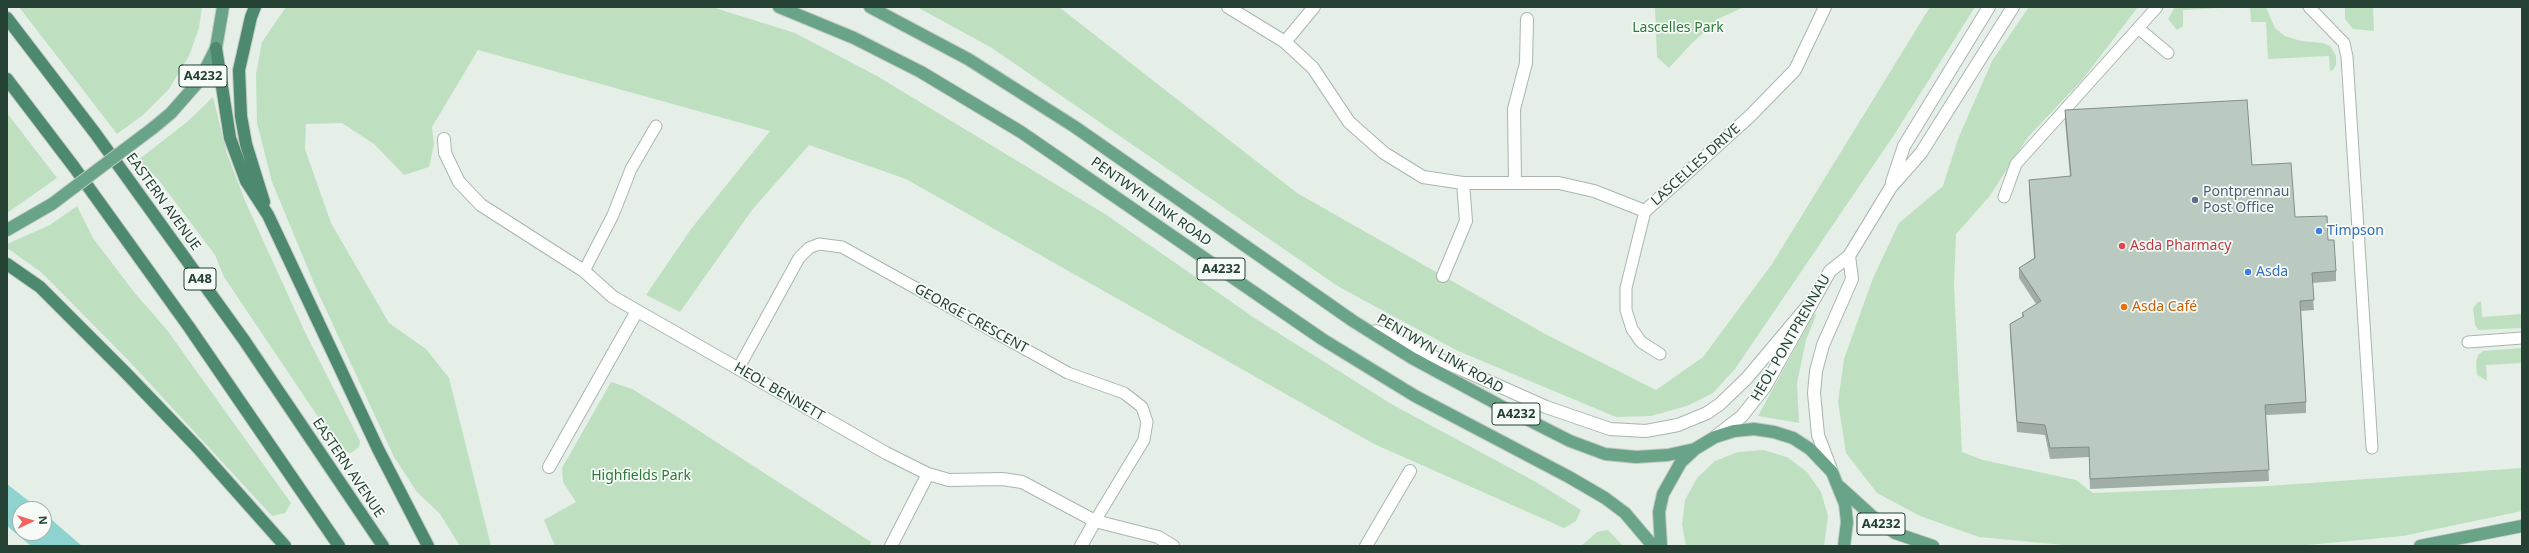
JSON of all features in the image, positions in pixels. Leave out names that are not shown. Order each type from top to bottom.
[{"type":"highway","points":[[255,7],[251,17],[239,70],[241,116],[246,144],[268,215]]},
{"type":"highway","name":"EASTERN AVENUE","points":[[7,18],[99,139],[235,328],[383,546]]},
{"type":"highway","points":[[216,48],[229,132],[236,157],[246,181],[268,215],[378,449],[428,546]]},
{"type":"highway","name":"A48","points":[[7,79],[189,327],[338,546]]},
{"type":"highway","points":[[7,264],[40,288],[125,372],[196,447],[284,546]]},
{"type":"main road","name":"A4232","points":[[7,230],[52,204],[153,128],[189,95],[200,80],[216,48],[223,12],[231,7]]},
{"type":"main road","name":"PENTWYN LINK ROAD","points":[[779,7],[854,38],[921,72],[1015,128],[1322,339],[1415,396],[1569,477],[1605,498],[1625,513],[1653,546]]},
{"type":"main road","name":"PENTWYN LINK ROAD","points":[[870,7],[968,59],[1075,127],[1353,321],[1412,358],[1499,405],[1590,449],[1611,455],[1636,457],[1668,455],[1695,448],[1715,437],[1734,431],[1754,429],[1774,432],[1793,438],[1810,449],[1832,472],[1839,486],[1845,504],[1847,522],[1844,546]]},
{"type":"main road","name":"PENTWYN LINK ROAD","points":[[1661,546],[1659,512],[1663,494],[1681,462],[1695,448]]},
{"type":"main road","name":"PENTWYN LINK ROAD","points":[[1839,486],[1872,516],[1895,533],[1933,546]]},
{"type":"main road","points":[[2420,546],[2522,526]]},
{"type":"street","name":"LASCELLES DRIVE","points":[[1228,7],[1286,42],[1313,68],[1349,122],[1384,153],[1423,177],[1463,182],[1559,183],[1594,191],[1645,211],[1750,116],[1795,70],[1825,7]]},
{"type":"street","points":[[1286,42],[1314,7]]},
{"type":"street","name":"HEOL PONTPRENNAU","points":[[1890,187],[1904,146],[1989,7]]},
{"type":"street","name":"HEOL PONTPRENNAU","points":[[1715,437],[1742,416],[1754,403],[1810,303],[1830,271],[1849,256],[1890,187],[1921,153],[2013,7]]},
{"type":"street","points":[[1515,182],[1514,109],[1526,63],[1528,19]]},
{"type":"street","name":"HEOL BENNETT","points":[[444,139],[445,154],[459,182],[481,205],[584,272],[612,297],[886,453],[928,474],[949,480],[1002,479],[1022,482],[1095,521],[1158,537],[1172,546]]},
{"type":"street","points":[[1443,276],[1466,221],[1463,182]]},
{"type":"street","name":"HEOL PONTPRENNAU","points":[[1832,472],[1818,435],[1814,393],[1816,371],[1823,345],[1852,279],[1849,256]]},
{"type":"street","points":[[1353,321],[1546,407],[1610,429],[1646,431],[1678,425],[1707,413],[1720,404],[1747,378],[1810,303]]},
{"type":"street","points":[[549,468],[637,311]]},
{"type":"street","points":[[1366,546],[1410,471]]},
{"type":"street","points":[[891,546],[928,474]]},
{"type":"street","points":[[1081,546],[1095,521]]},
{"type":"lane","points":[[2004,197],[2016,164],[2157,7]]},
{"type":"lane","points":[[2309,7],[2344,43],[2347,57],[2372,448]]},
{"type":"lane","points":[[2138,28],[2168,53]]},
{"type":"lane","points":[[584,272],[613,215],[631,169],[656,126]]},
{"type":"lane","points":[[1645,211],[1626,288],[1626,310],[1632,329],[1641,342],[1660,354]]},
{"type":"lane","name":"GEORGE CRESCENT","points":[[738,369],[799,258],[809,248],[819,244],[842,247],[1068,373],[1124,393],[1142,407],[1147,422],[1144,440],[1095,521]]},
{"type":"lane","points":[[2468,342],[2522,338]]},
{"type":"green space","points":[[19,7],[202,7],[199,28],[189,56],[169,89],[143,115],[117,134]]},
{"type":"green space","points":[[286,7],[712,7],[795,33],[877,76],[1105,214],[1256,319],[1393,405],[1536,482],[1581,510],[1576,521],[1564,528],[1374,444],[906,179],[809,145],[752,210],[680,312],[646,295],[691,229],[770,131],[478,50],[432,127],[434,144],[429,167],[404,175],[374,144],[342,123],[306,124],[305,149],[331,223],[389,323],[426,349],[449,378],[491,546],[460,546],[440,514],[417,492],[394,457],[316,288],[272,182],[257,123],[256,74],[262,42]]},
{"type":"green space","points":[[917,7],[1059,7],[1297,193],[1547,335],[1656,390],[1703,357],[1772,264],[1930,7],[1975,7],[1894,135],[1735,369],[1713,393],[1687,406],[1651,416],[1616,417],[1458,351],[1339,287],[992,48]]},
{"type":"green space","name":"Lascelles Park","points":[[1655,7],[1744,7],[1720,18],[1691,44],[1669,68],[1657,57]]},
{"type":"green space","points":[[2029,7],[2138,7],[2082,80],[2028,137],[1989,197],[1956,234],[1954,285],[1962,452],[1983,460],[2076,480],[2093,493],[2268,486],[2522,468],[2522,511],[2403,536],[2297,546],[2074,546],[1979,537],[1920,516],[1877,493],[1846,453],[1838,402],[1844,359],[1873,278],[1899,223],[1943,186],[1958,139],[1992,61]]},
{"type":"green space","points":[[2175,7],[2240,7],[2183,10],[2183,26],[2177,30],[2168,19]]},
{"type":"green space","points":[[2250,7],[2266,7],[2275,28],[2285,36],[2301,41],[2323,43],[2330,46],[2336,56],[2336,65],[2333,70],[2330,71],[2329,56],[2268,59],[2266,22],[2251,22]]},
{"type":"green space","points":[[2345,7],[2373,7],[2374,31],[2353,29],[2345,19]]},
{"type":"green space","points":[[213,97],[227,154],[246,203],[305,332],[360,441],[359,447],[351,453],[341,451],[224,277],[215,255],[158,179],[138,160],[187,122]]},
{"type":"green space","points":[[7,113],[57,178],[7,213]]},
{"type":"green space","points":[[77,206],[93,238],[134,292],[167,330],[291,503],[285,513],[272,516],[130,362],[41,272],[7,248],[7,244],[50,225]]},
{"type":"green space","points":[[2481,301],[2482,317],[2522,314],[2522,328],[2478,330],[2475,325],[2473,308]]},
{"type":"green space","points":[[1814,314],[1816,315],[1806,340],[1797,383],[1799,423],[1758,416]]},
{"type":"green space","points":[[2522,348],[2522,363],[2486,365],[2487,381],[2477,375],[2476,362],[2478,355],[2483,351]]},
{"type":"green space","name":"Highfields Park","points":[[611,382],[632,389],[673,414],[871,542],[870,546],[555,546],[544,520],[576,502],[563,482],[562,468]]},
{"type":"green space","points":[[1763,450],[1787,457],[1807,472],[1821,492],[1828,516],[1824,546],[1686,546],[1682,525],[1685,500],[1697,478],[1715,461],[1738,452]]},
{"type":"green space","points":[[1608,530],[1623,546],[1581,546],[1597,532]]},
{"type":"water","points":[[7,484],[29,501],[12,501],[12,530],[7,526]]},
{"type":"water","points":[[52,520],[82,546],[31,546],[25,541],[52,541]]},
{"type":"building","points":[[2247,100],[2252,165],[2291,163],[2295,217],[2327,216],[2328,240],[2334,240],[2336,271],[2312,273],[2314,300],[2300,301],[2306,402],[2265,405],[2269,470],[2090,479],[2089,447],[2050,448],[2045,425],[2017,422],[2010,324],[2024,316],[2022,313],[2041,301],[2019,268],[2035,258],[2029,180],[2071,176],[2065,110]]},
{"type":"place","name":"Pontprennau Post Office","points":[[2195,200]]},
{"type":"place","name":"Timpson","points":[[2319,231]]},
{"type":"place","name":"Asda Pharmacy","points":[[2122,246]]},
{"type":"place","name":"Asda","points":[[2248,272]]},
{"type":"place","name":"Asda Café","points":[[2124,307]]}]
